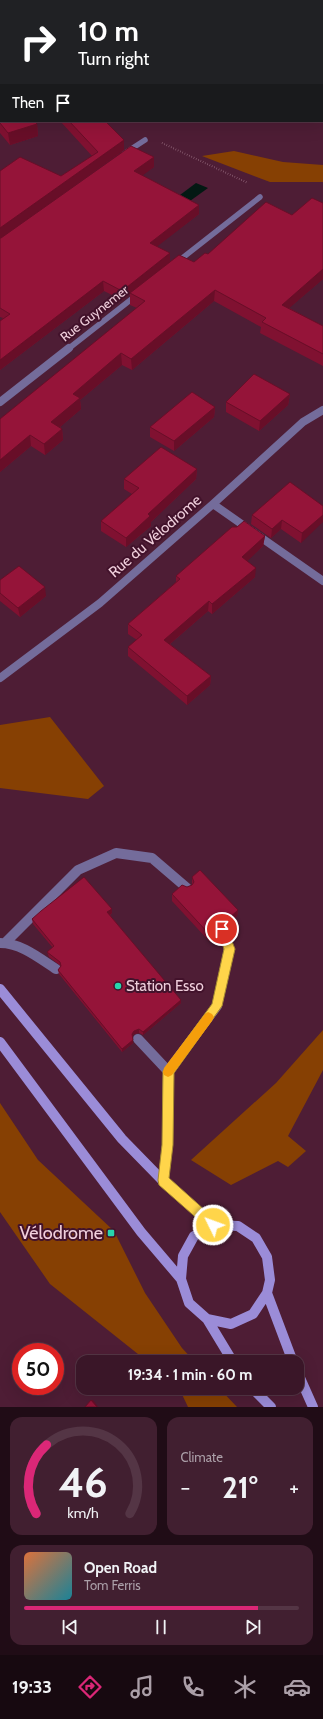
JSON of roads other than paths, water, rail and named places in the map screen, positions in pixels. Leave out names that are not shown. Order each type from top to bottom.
[{"type":"main road","points":[[0,989],[122,1139],[163,1180],[213,1225]]},
{"type":"main road","points":[[0,1042],[104,1180],[135,1224],[161,1258],[181,1280],[189,1303],[207,1320],[229,1355]]},
{"type":"main road","points":[[181,1280],[183,1256],[194,1236],[213,1225],[238,1226],[256,1238],[267,1257],[270,1280],[267,1293],[253,1314],[231,1324],[207,1320]]},
{"type":"main road","points":[[267,1293],[290,1355]]},
{"type":"main road","points":[[304,1387],[313,1407]]},
{"type":"main road","points":[[259,1395],[271,1407]]},
{"type":"street","points":[[119,158],[144,140]]},
{"type":"street","points":[[173,266],[260,197]]},
{"type":"street","name":"Rue Guynemer","points":[[0,402],[142,290]]},
{"type":"street","name":"Rue du Vélodrome","points":[[0,678],[100,603],[213,504],[303,422],[323,410]]},
{"type":"street","points":[[213,504],[323,581]]},
{"type":"street","points":[[3,942],[78,870],[116,853],[152,858],[186,888]]},
{"type":"street","points":[[163,1180],[167,1145],[168,1071],[217,1006],[229,949],[222,929]]},
{"type":"street","points":[[3,942],[18,946],[56,969]]},
{"type":"street","points":[[138,1039],[168,1071]]},
{"type":"place","name":"Station Esso","points":[[118,986]]},
{"type":"place","name":"Vélodrome","points":[[111,1233]]}]
